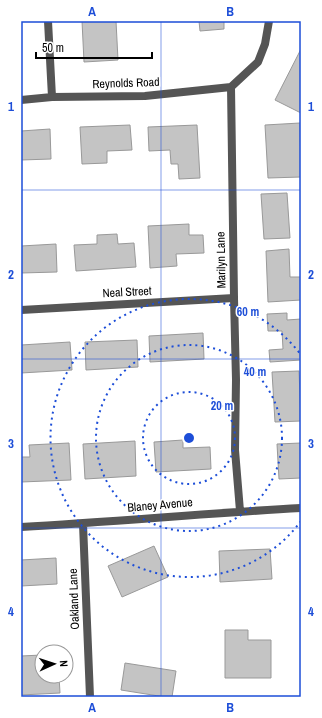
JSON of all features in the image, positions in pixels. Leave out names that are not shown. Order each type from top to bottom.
[{"type":"street","points":[[48,21],[52,97]]},
{"type":"street","points":[[231,87],[258,62],[272,21]]},
{"type":"street","name":"Reynolds Road","points":[[21,100],[52,97],[145,96],[231,87]]},
{"type":"street","name":"Marilyn Lane","points":[[231,87],[236,450],[240,511]]},
{"type":"street","name":"Neal Street","points":[[21,310],[234,298]]},
{"type":"street","name":"Blaney Avenue","points":[[21,527],[83,524],[240,511],[301,508]]},
{"type":"street","name":"Oakland Lane","points":[[83,524],[90,697]]},
{"type":"building","points":[[82,21],[116,21],[118,60],[84,62]]},
{"type":"building","points":[[199,21],[224,21],[224,29],[200,31]]},
{"type":"building","points":[[301,49],[301,113],[275,100]]},
{"type":"building","points":[[300,123],[301,177],[268,178],[265,125]]},
{"type":"building","points":[[130,125],[132,150],[107,151],[107,163],[82,164],[80,127]]},
{"type":"building","points":[[197,125],[200,178],[179,179],[178,164],[171,164],[170,150],[149,151],[148,127]]},
{"type":"building","points":[[50,129],[51,159],[21,160],[21,131]]},
{"type":"building","points":[[287,193],[290,238],[264,239],[261,194]]},
{"type":"building","points":[[189,224],[189,235],[203,235],[204,253],[176,254],[177,266],[150,268],[148,226]]},
{"type":"building","points":[[117,234],[118,244],[134,243],[136,267],[76,271],[74,245],[97,244],[97,235]]},
{"type":"building","points":[[56,244],[57,272],[21,273],[21,246]]},
{"type":"building","points":[[289,249],[290,277],[301,277],[301,300],[268,302],[266,251]]},
{"type":"building","points":[[287,313],[287,320],[301,319],[301,360],[270,362],[269,350],[283,349],[282,331],[268,331],[267,314]]},
{"type":"building","points":[[203,333],[204,359],[150,362],[149,336]]},
{"type":"building","points":[[137,340],[138,367],[86,370],[85,342]]},
{"type":"building","points":[[70,342],[72,370],[21,373],[21,345]]},
{"type":"building","points":[[299,371],[301,421],[275,422],[272,372]]},
{"type":"building","points":[[183,440],[183,448],[210,447],[211,469],[156,472],[154,442]]},
{"type":"building","points":[[135,441],[136,476],[85,479],[83,444]]},
{"type":"building","points":[[69,443],[71,480],[21,482],[21,457],[30,457],[29,445]]},
{"type":"building","points":[[301,443],[301,478],[279,479],[277,444]]},
{"type":"building","points":[[154,546],[168,577],[122,597],[108,566]]},
{"type":"building","points":[[270,549],[272,579],[220,582],[219,551]]},
{"type":"building","points":[[56,558],[57,584],[21,586],[21,560]]},
{"type":"building","points":[[225,630],[248,630],[248,640],[271,640],[271,678],[225,678]]},
{"type":"building","points":[[34,655],[34,684],[59,684],[60,693],[21,695],[21,656]]},
{"type":"building","points":[[125,663],[176,671],[172,697],[121,690]]}]
